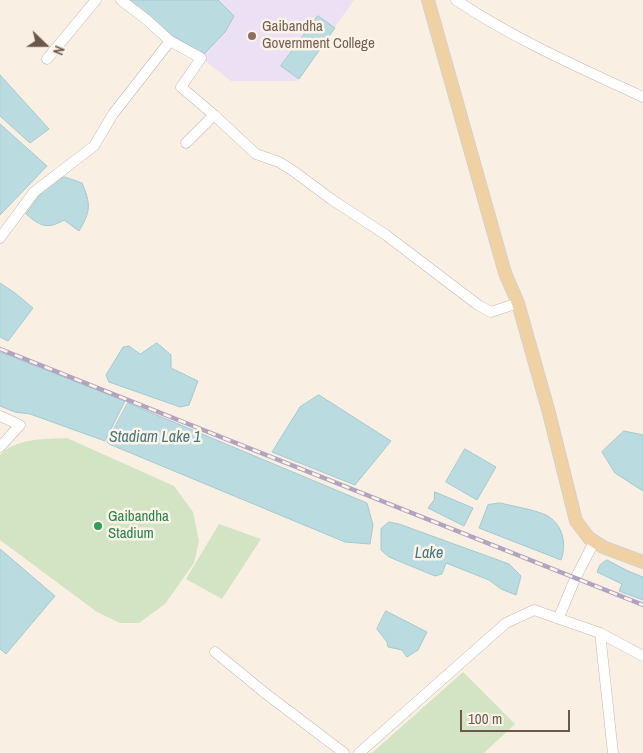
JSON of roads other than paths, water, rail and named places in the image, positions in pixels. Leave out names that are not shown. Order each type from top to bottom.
[{"type":"main road","points":[[428,0],[505,273],[518,304],[549,413],[576,521],[589,538],[603,548],[643,562]]},
{"type":"street","points":[[47,59],[96,0]]},
{"type":"street","points":[[121,0],[170,41],[201,58],[181,87],[256,154],[279,162],[292,170],[331,199],[386,235],[478,305],[491,312],[518,304]]},
{"type":"street","points":[[456,0],[475,13],[571,64],[643,97]]},
{"type":"street","points":[[0,238],[34,192],[94,146],[113,114],[170,41]]},
{"type":"street","points":[[186,143],[214,115]]},
{"type":"street","points":[[0,416],[20,425],[0,447]]},
{"type":"street","points":[[559,618],[575,579],[594,542]]},
{"type":"street","points":[[360,753],[506,623],[534,610],[600,632],[643,656]]},
{"type":"street","points":[[600,632],[613,753]]},
{"type":"street","points":[[215,652],[344,753]]},
{"type":"water","points":[[130,0],[218,0],[234,16],[225,32],[204,54],[170,34]]},
{"type":"water","points":[[318,16],[335,28],[299,79],[281,66]]},
{"type":"water","points":[[0,75],[49,129],[30,143],[0,116]]},
{"type":"water","points":[[0,124],[47,166],[0,215]]},
{"type":"water","points":[[65,177],[82,183],[87,197],[88,213],[79,231],[64,220],[48,226],[40,224],[26,214],[49,182]]},
{"type":"water","points":[[0,283],[33,308],[8,341],[0,337]]},
{"type":"water","points":[[157,343],[171,355],[171,368],[198,381],[189,405],[180,407],[109,382],[106,375],[123,347],[129,346],[140,354]]},
{"type":"water","points":[[0,352],[125,401],[105,441],[30,414],[15,412],[0,406]]},
{"type":"water","points":[[319,395],[391,441],[355,485],[272,452],[300,407]]},
{"type":"water","name":"Stadiam Lake 1","points":[[128,403],[367,503],[373,525],[370,544],[345,542],[109,444],[107,442]]},
{"type":"water","points":[[624,431],[643,435],[643,491],[615,473],[602,452]]},
{"type":"water","points":[[465,449],[496,467],[477,500],[446,482]]},
{"type":"water","points":[[435,492],[473,508],[464,526],[428,508],[434,500]]},
{"type":"water","points":[[500,503],[536,511],[552,519],[562,535],[564,547],[561,560],[479,528],[488,505]]},
{"type":"water","name":"Lake","points":[[389,522],[509,564],[521,576],[516,595],[501,589],[489,580],[446,563],[442,574],[435,576],[389,557],[381,550],[381,529]]},
{"type":"water","points":[[0,549],[55,596],[6,654],[0,649]]},
{"type":"water","points":[[607,560],[643,577],[643,600],[619,591],[622,584],[597,572],[600,565]]},
{"type":"water","points":[[386,611],[427,632],[418,650],[407,657],[402,650],[388,647],[387,642],[377,629]]},
{"type":"railway","points":[[0,349],[643,605]]},
{"type":"place","name":"Gaibandha Government College","points":[[252,36]]},
{"type":"place","name":"Gaibandha Stadium","points":[[98,526]]}]
